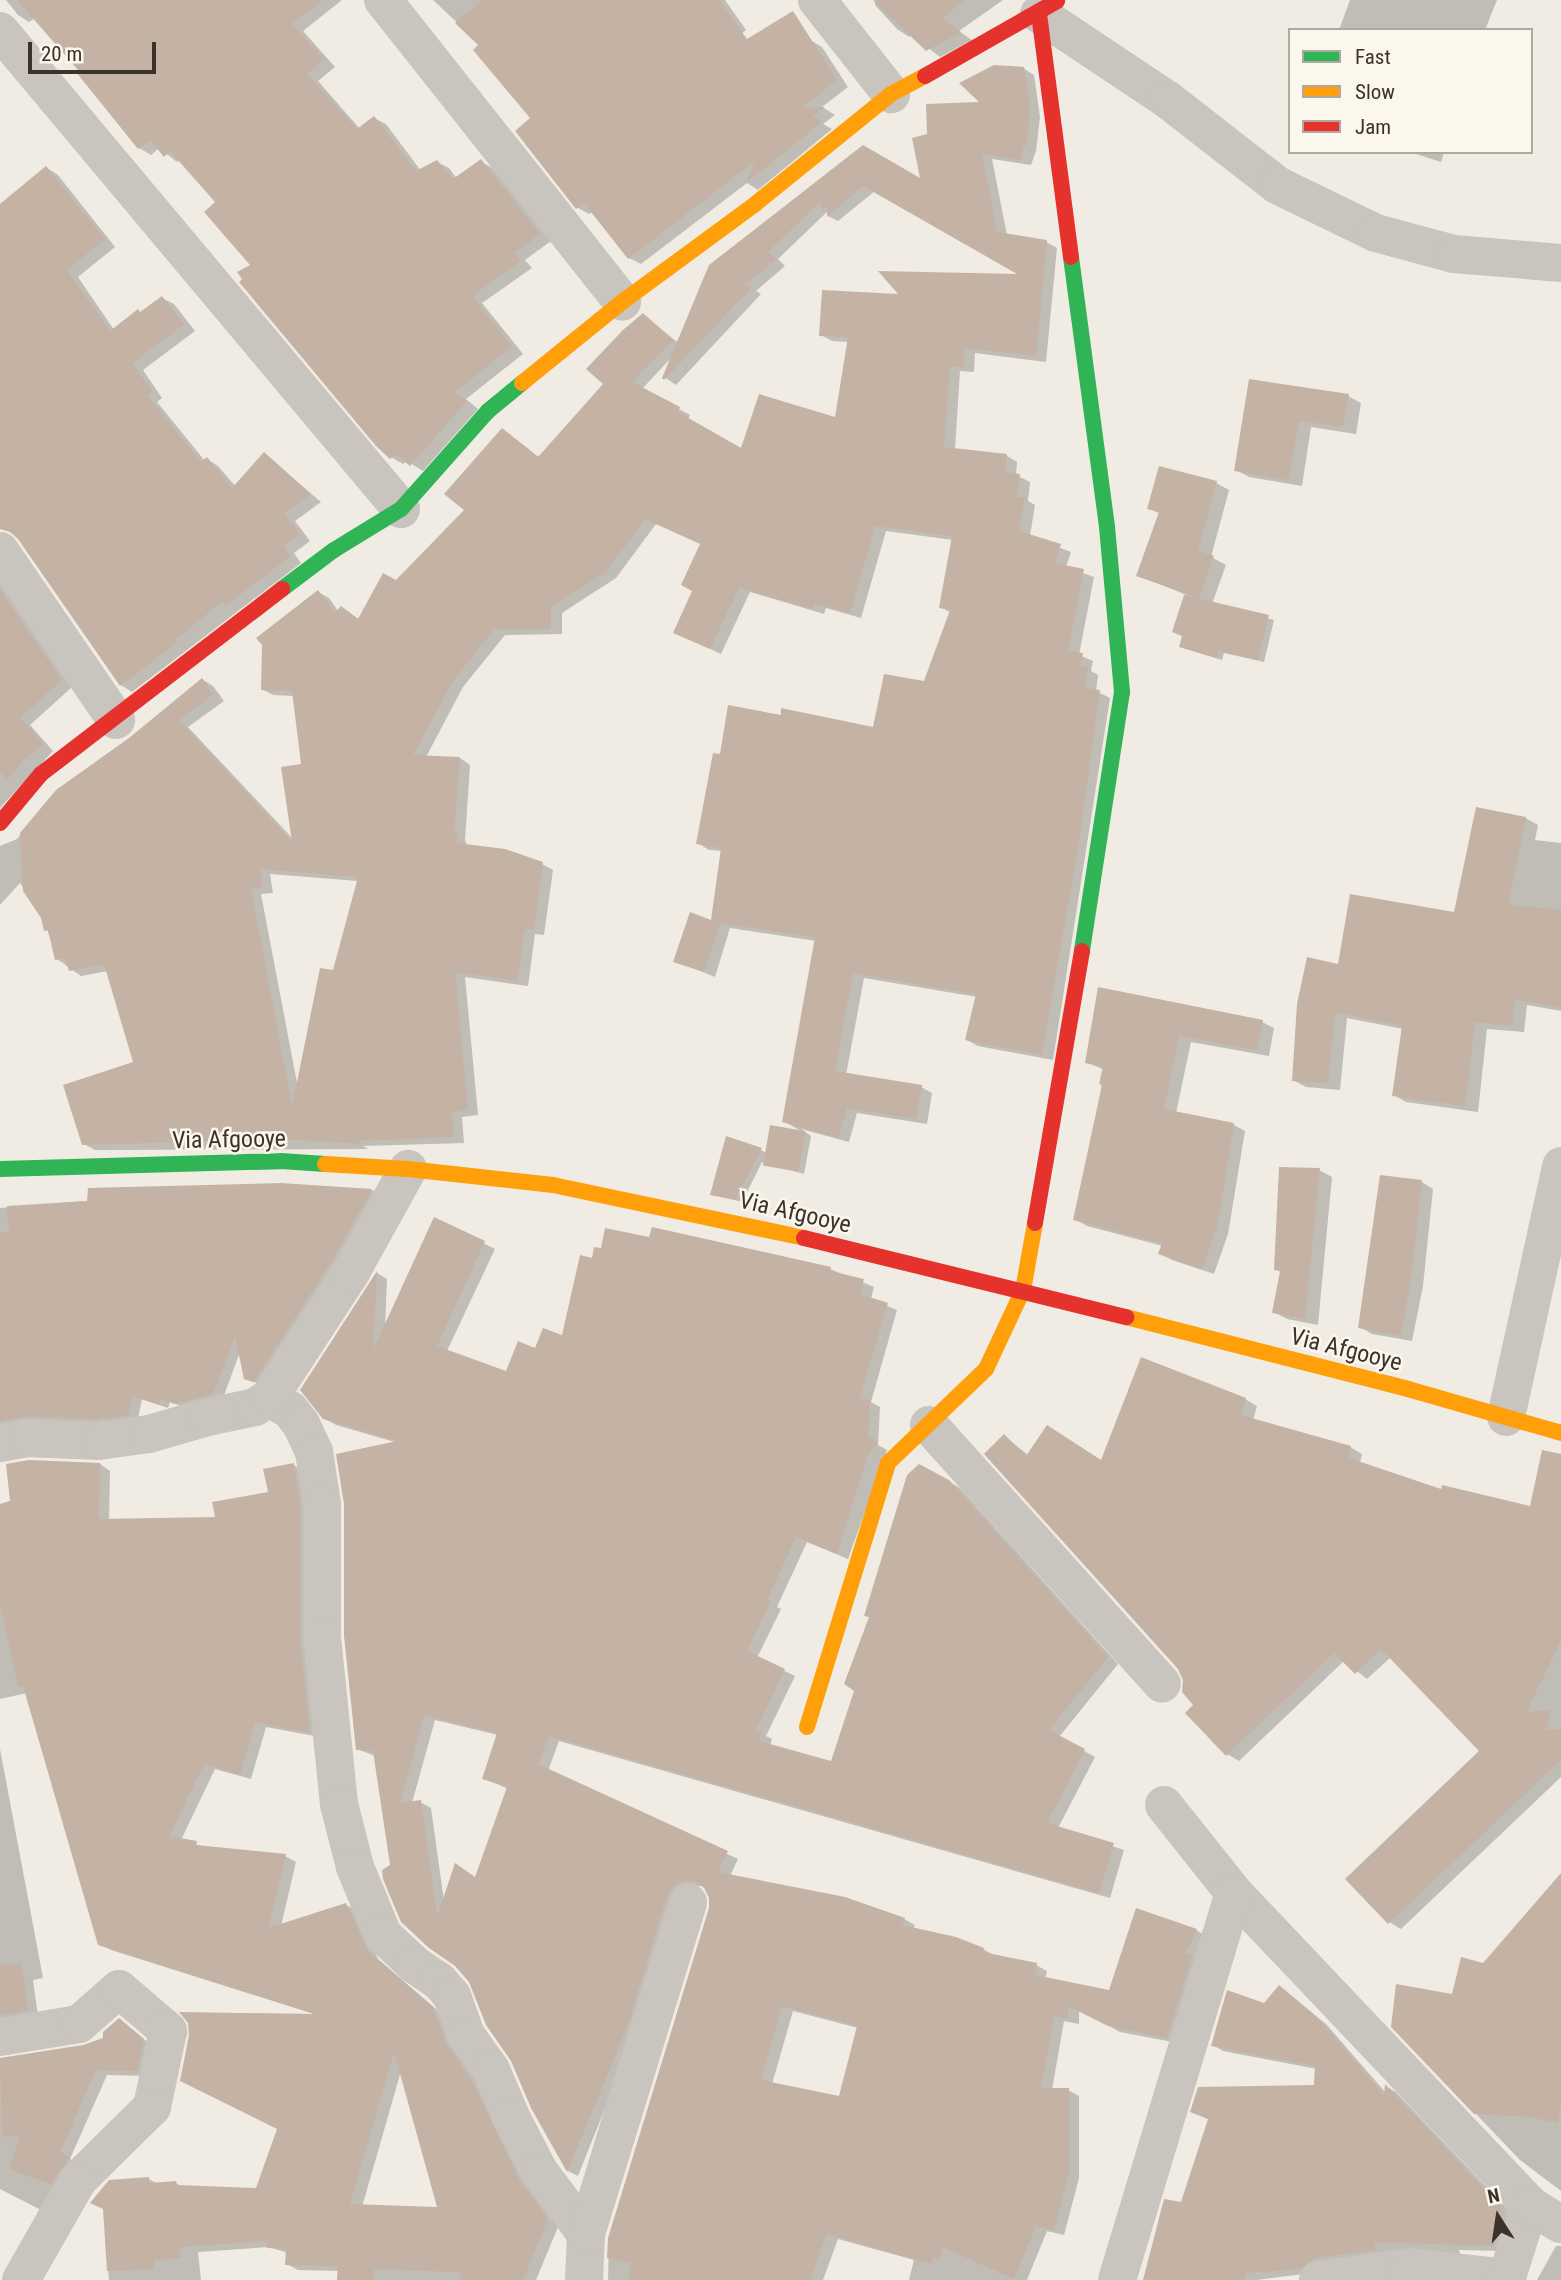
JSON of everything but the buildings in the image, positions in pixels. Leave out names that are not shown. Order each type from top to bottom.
[{"type":"street","points":[[383,0],[622,302]]},
{"type":"street","points":[[817,0],[891,94]]},
{"type":"street","points":[[0,823],[41,774],[334,550],[401,509],[488,411],[622,302],[754,205],[891,94],[1049,7]]},
{"type":"street","points":[[1049,7],[1277,186],[1376,233],[1454,254],[1561,263]]},
{"type":"street","points":[[807,1727],[888,1463],[986,1369],[1023,1290],[1101,844],[1122,692],[1107,527],[1049,7]]},
{"type":"street","points":[[0,31],[401,509]]},
{"type":"street","points":[[0,551],[116,719]]},
{"type":"street","name":"Via Afgooye","points":[[0,1169],[281,1161],[408,1169],[553,1185],[701,1215],[1023,1290],[1561,1433]]},
{"type":"street","points":[[1506,1417],[1561,1166]]},
{"type":"street","points":[[0,1443],[28,1438],[99,1441],[149,1434],[256,1407],[269,1398],[351,1272],[408,1169]]},
{"type":"street","points":[[269,1398],[290,1410],[301,1424],[314,1452],[322,1504],[323,1637],[339,1804],[355,1867],[383,1935],[415,1965],[439,1981],[452,1996],[466,2035],[491,2070],[511,2117],[539,2171],[586,2234]]},
{"type":"street","points":[[929,1425],[1162,1684]]},
{"type":"street","points":[[1164,1805],[1234,1893],[1545,2215],[1506,2279],[1410,2267],[1318,2280]]},
{"type":"street","points":[[1117,2280],[1234,1893]]},
{"type":"street","points":[[584,2280],[586,2234],[688,1902]]},
{"type":"street","points":[[0,2037],[79,2024],[119,1989],[169,2031],[152,2106],[78,2180],[21,2280]]},
{"type":"traffic: fast","points":[[1071,257],[1107,527],[1122,692],[1082,951]]},
{"type":"traffic: fast","points":[[282,589],[334,550],[401,509],[488,411],[522,383]]},
{"type":"traffic: fast","points":[[0,1169],[281,1161],[325,1164]]},
{"type":"traffic: slow","points":[[522,383],[622,302],[754,205],[891,94],[925,76]]},
{"type":"traffic: slow","points":[[325,1164],[408,1169],[553,1185],[804,1238]]},
{"type":"traffic: slow","points":[[807,1727],[888,1463],[986,1369],[1023,1290],[1035,1223]]},
{"type":"traffic: slow","points":[[1126,1317],[1408,1389],[1561,1433]]},
{"type":"traffic: jam","points":[[925,76],[1057,1]]},
{"type":"traffic: jam","points":[[1039,14],[1071,257]]},
{"type":"traffic: jam","points":[[0,823],[41,774],[282,589]]},
{"type":"traffic: jam","points":[[1035,1223],[1082,951]]},
{"type":"traffic: jam","points":[[804,1238],[1126,1317]]}]
